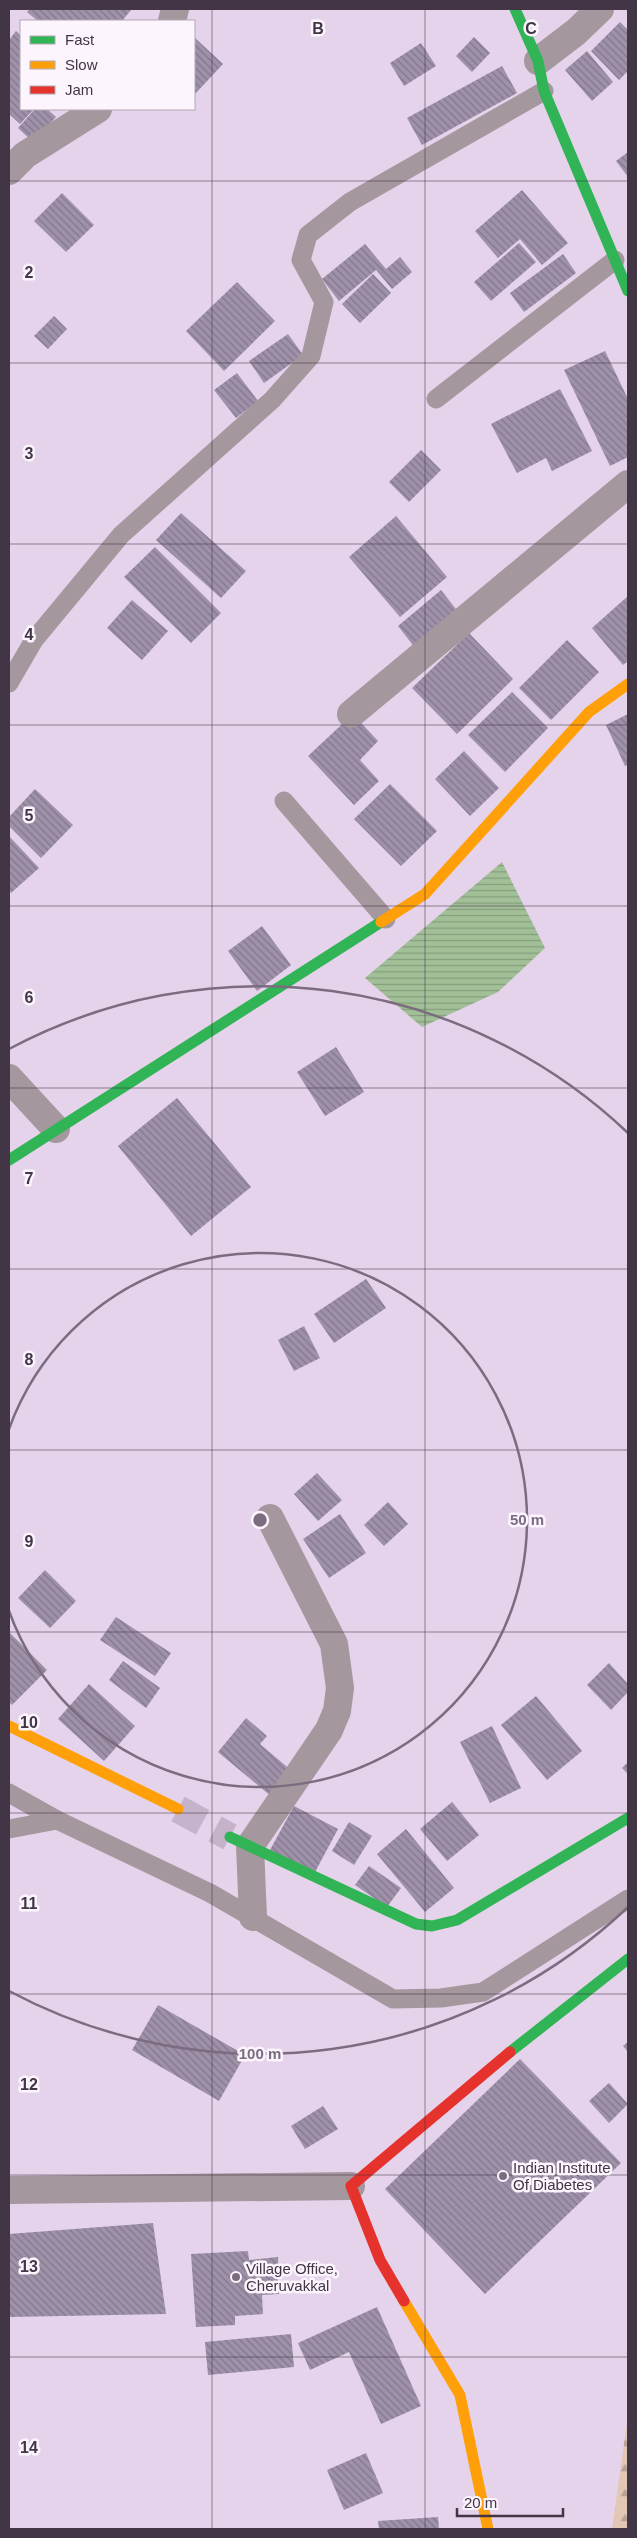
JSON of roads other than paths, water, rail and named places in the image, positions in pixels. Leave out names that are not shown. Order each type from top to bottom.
[{"type":"street","points":[[515,9],[538,61],[544,91],[628,291]]},
{"type":"street","points":[[538,61],[576,32],[600,9]]},
{"type":"street","points":[[14,157],[96,110]]},
{"type":"street","points":[[351,714],[628,484]]},
{"type":"street","points":[[9,1160],[426,894],[589,712],[628,684]]},
{"type":"street","points":[[9,1078],[56,1129]]},
{"type":"street","points":[[253,1917],[240,1841],[329,1730],[337,1711],[340,1688],[334,1644],[270,1518]]},
{"type":"street","points":[[9,1726],[178,1809]]},
{"type":"street","points":[[240,1841],[416,1924],[432,1926],[457,1920],[608,1828],[628,1818]]},
{"type":"street","points":[[9,2190],[351,2186],[491,2067],[628,1959]]},
{"type":"street","points":[[351,2186],[380,2260],[460,2395],[488,2529]]},
{"type":"lane","points":[[9,683],[34,640],[122,535],[272,400],[311,356],[324,302],[301,260],[308,235],[350,202],[544,91]]},
{"type":"lane","points":[[436,399],[615,260]]},
{"type":"lane","points":[[284,801],[386,919]]},
{"type":"lane","points":[[9,1793],[57,1820],[210,1893],[373,1989],[393,1998],[412,2000],[483,1992],[628,1899]]},
{"type":"lane","points":[[9,1829],[57,1820]]},
{"type":"tunnel","points":[[178,1809],[230,1837]]},
{"type":"place","name":"Indian Institute Of Diabetes","points":[[503,2176]]},
{"type":"place","name":"Village Office, Cheruvakkal","points":[[236,2277]]}]
